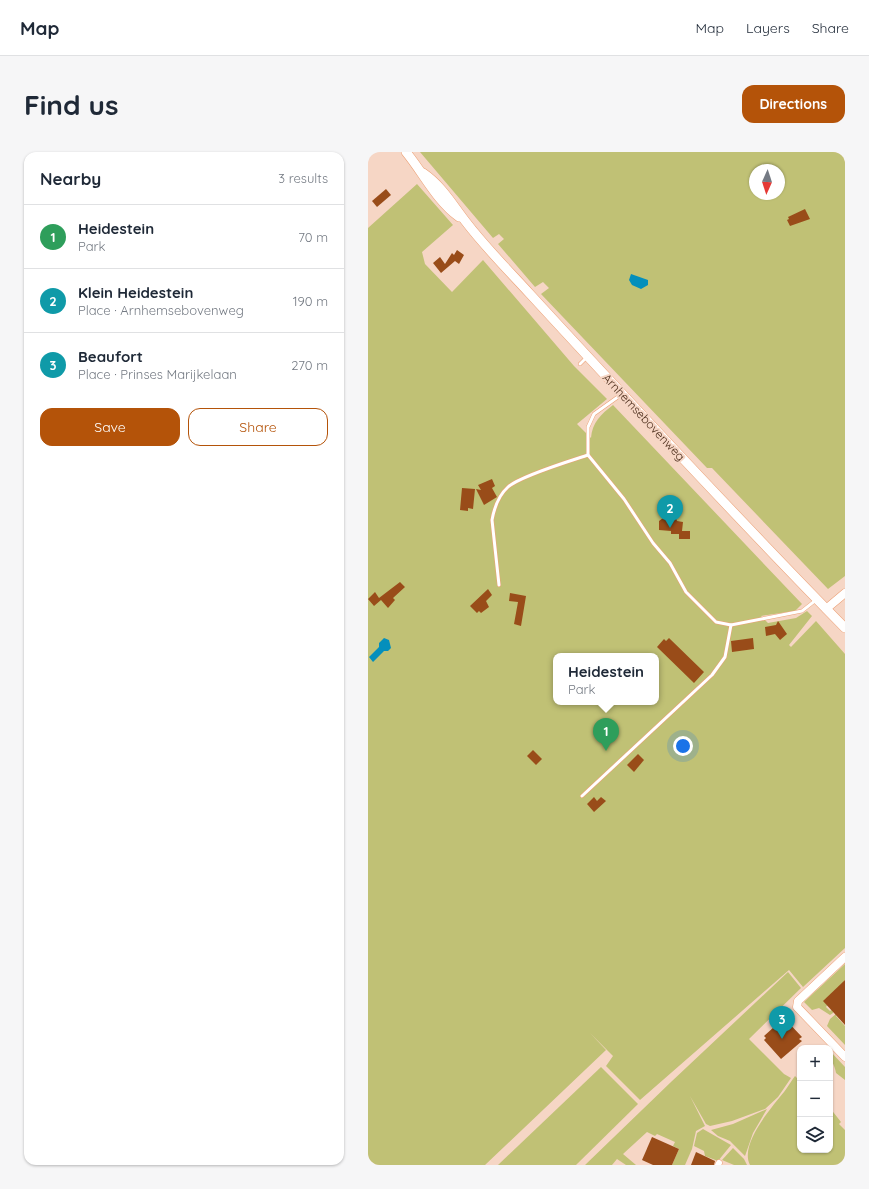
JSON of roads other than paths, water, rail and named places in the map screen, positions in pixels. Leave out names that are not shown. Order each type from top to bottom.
[{"type":"main road","name":"Arnhemsebovenweg","points":[[406,152],[449,209],[465,221],[767,549],[845,628]]},
{"type":"street","points":[[826,609],[845,593]]},
{"type":"street","points":[[845,957],[798,1001],[797,1005],[799,1009],[845,1057]]},
{"type":"lane","points":[[580,364],[588,356]]},
{"type":"lane","points":[[623,393],[594,414],[588,428],[588,454],[624,499],[652,543],[670,564],[686,592],[716,622],[731,625],[802,611],[817,599]]},
{"type":"lane","points":[[499,585],[492,520],[493,513],[503,493],[514,483],[588,454]]},
{"type":"lane","points":[[582,796],[712,675],[725,657],[731,625]]},
{"type":"water","points":[[631,274],[648,280],[648,285],[641,289],[632,285],[629,280]]},
{"type":"water","points":[[384,638],[389,640],[391,648],[388,651],[384,651],[373,662],[369,657],[379,647],[379,643]]},
{"type":"place","name":"Klein Heidestein","points":[[670,528]]},
{"type":"place","name":"Heidestein","points":[[606,751]]},
{"type":"place","name":"Beaufort","points":[[782,1039]]}]
